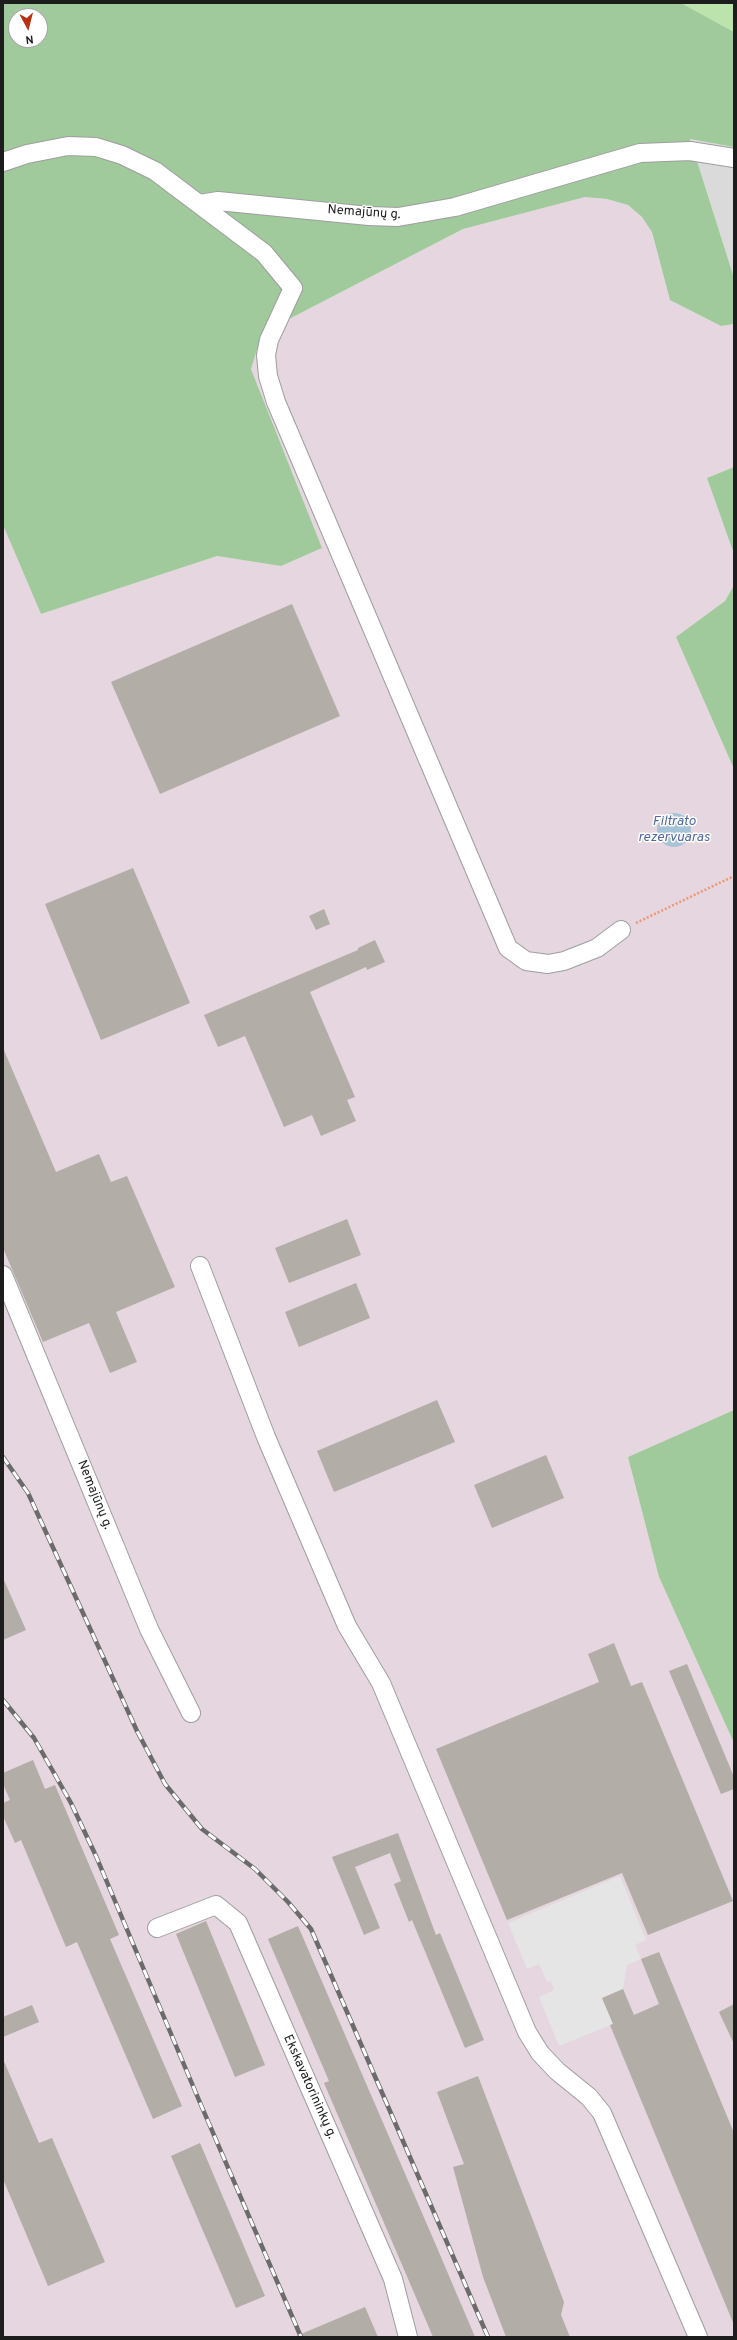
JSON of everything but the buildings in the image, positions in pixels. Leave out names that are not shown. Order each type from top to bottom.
[{"type":"street","points":[[3,162],[27,154],[68,146],[96,147],[122,155],[155,171],[264,252],[293,288],[269,340],[266,355],[268,376],[276,402],[508,948],[526,961],[548,964],[564,961],[597,948],[621,930]]},
{"type":"street","name":"Nemajūnų g.","points":[[200,204],[218,201],[369,216],[398,217],[455,208],[640,153],[690,150],[734,158]]},
{"type":"street","points":[[200,1266],[266,1437],[347,1626],[381,1683],[527,2032],[540,2053],[557,2071],[590,2097],[602,2113],[698,2337]]},
{"type":"street","name":"Nemajūnų g.","points":[[3,1275],[149,1629],[191,1713]]},
{"type":"street","name":"Ekskavatorininkų g.","points":[[158,1928],[216,1905],[238,1923],[393,2279],[408,2337]]},
{"type":"path","points":[[621,930],[658,914],[734,876]]},
{"type":"shaded area","points":[[690,139],[734,147],[734,278]]},
{"type":"shaded area","points":[[585,197],[607,199],[628,205],[642,217],[652,232],[670,300],[721,326],[734,324],[734,467],[707,478],[734,554],[734,585],[725,601],[676,637],[734,769],[734,1410],[628,1457],[659,1577],[734,1743],[734,2337],[3,2337],[3,525],[41,614],[217,556],[281,566],[322,548],[251,369],[262,333],[463,229]]},
{"type":"shaded area","points":[[620,1876],[646,1940],[635,1945],[641,1959],[627,1965],[623,1989],[602,1998],[613,2024],[559,2046],[539,1997],[554,1990],[551,1981],[547,1982],[539,1964],[527,1969],[508,1923]]},
{"type":"green space","points":[[3,3],[681,3],[734,32],[734,147],[690,139],[734,278],[734,324],[721,326],[670,300],[652,232],[642,217],[628,205],[607,199],[585,197],[463,229],[262,333],[251,369],[322,548],[281,566],[217,556],[41,614],[3,525]]},
{"type":"green space","points":[[681,3],[734,3],[734,32]]},
{"type":"green space","points":[[734,467],[734,554],[707,478]]},
{"type":"green space","points":[[734,585],[734,769],[676,637],[725,601]]},
{"type":"green space","points":[[734,1410],[734,1743],[659,1577],[628,1457]]},
{"type":"water","name":"Filtrato rezervuaras","points":[[671,813],[677,813],[686,818],[690,824],[690,836],[686,842],[677,847],[671,847],[662,842],[657,833],[657,827],[662,818]]},
{"type":"railway","points":[[3,1457],[28,1493],[137,1731],[165,1784],[202,1829],[255,1869],[288,1902],[311,1929],[488,2337]]},
{"type":"railway","points":[[3,1700],[34,1738],[71,1803],[96,1856],[301,2337]]}]
